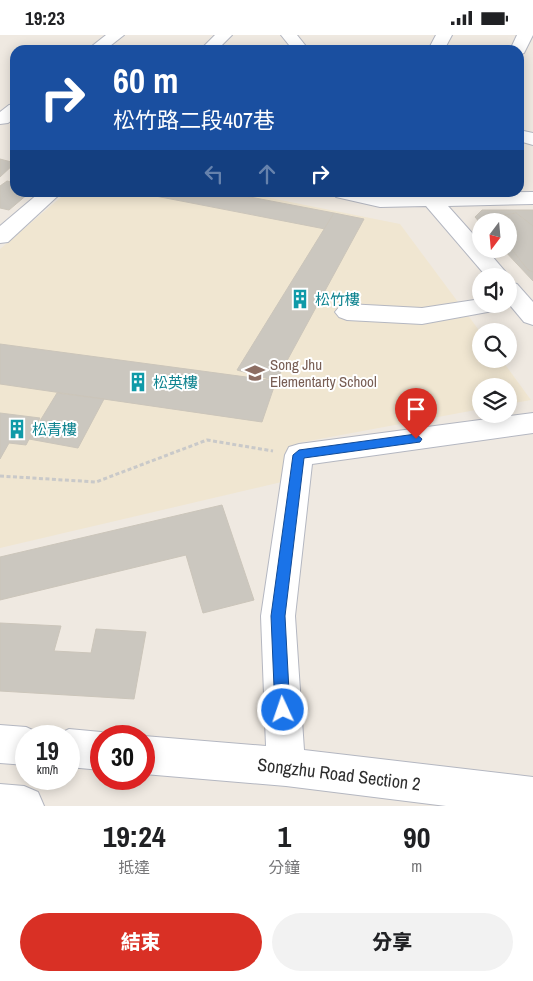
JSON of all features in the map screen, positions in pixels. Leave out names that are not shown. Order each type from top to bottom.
[{"type":"street","points":[[102,45],[116,35]]},
{"type":"street","points":[[213,45],[224,35]]},
{"type":"street","points":[[289,35],[297,45]]},
{"type":"street","points":[[0,237],[46,197]]},
{"type":"street","points":[[362,197],[380,201],[418,197]]},
{"type":"street","points":[[429,197],[491,268]]},
{"type":"street","points":[[463,197],[533,199]]},
{"type":"street","points":[[517,302],[533,317]]},
{"type":"street","points":[[347,313],[422,316],[472,308]]},
{"type":"street","points":[[286,767],[278,616],[299,455],[533,423]]},
{"type":"street","points":[[0,744],[15,745]]},
{"type":"street","name":"Songzhu Road Section 2","points":[[155,756],[286,767],[533,797]]},
{"type":"street","points":[[0,804],[24,806]]},
{"type":"path","points":[[0,476],[96,482],[207,440],[299,455]]},
{"type":"shaded area","name":"Song Jhu Elementarty School","points":[[61,197],[265,197],[400,224],[474,323],[472,323],[472,368],[508,368],[515,378],[472,378],[472,411],[298,443],[286,481],[0,548],[0,249]]},
{"type":"shaded area","name":"Song Jhu Elementarty School","points":[[517,381],[531,400],[517,403]]},
{"type":"building","points":[[0,159],[10,162],[10,168],[0,177]]},
{"type":"building","points":[[7,181],[10,182],[10,197],[24,197],[9,210],[0,208],[0,186]]},
{"type":"building","points":[[161,197],[250,197],[334,213],[325,229]]},
{"type":"building","points":[[482,210],[533,210],[533,226],[518,213],[479,213]]},
{"type":"building","name":"松竹樓","points":[[334,213],[364,219],[276,381],[237,370]]},
{"type":"building","points":[[518,215],[533,226],[533,272],[528,270],[518,257]]},
{"type":"building","points":[[518,257],[528,270],[533,272],[533,281],[511,258]]},
{"type":"building","name":"松英樓","points":[[0,344],[276,381],[262,422],[0,384]]},
{"type":"building","points":[[57,393],[104,399],[78,448],[29,439]]},
{"type":"building","name":"松青樓","points":[[0,413],[40,418],[26,445],[9,443],[0,459]]},
{"type":"building","points":[[222,505],[254,600],[203,613],[186,555],[0,600],[0,557]]},
{"type":"building","points":[[0,623],[61,626],[54,651],[91,653],[96,629],[146,632],[134,699],[0,691]]},
{"type":"place","name":"松竹樓","points":[[300,299]]},
{"type":"place","name":"Song Jhu Elementarty School","points":[[255,373]]},
{"type":"place","name":"松英樓","points":[[138,382]]},
{"type":"place","name":"松青樓","points":[[17,429]]},
{"type":"route","points":[[283,710],[278,616],[299,455],[416,439]]}]
